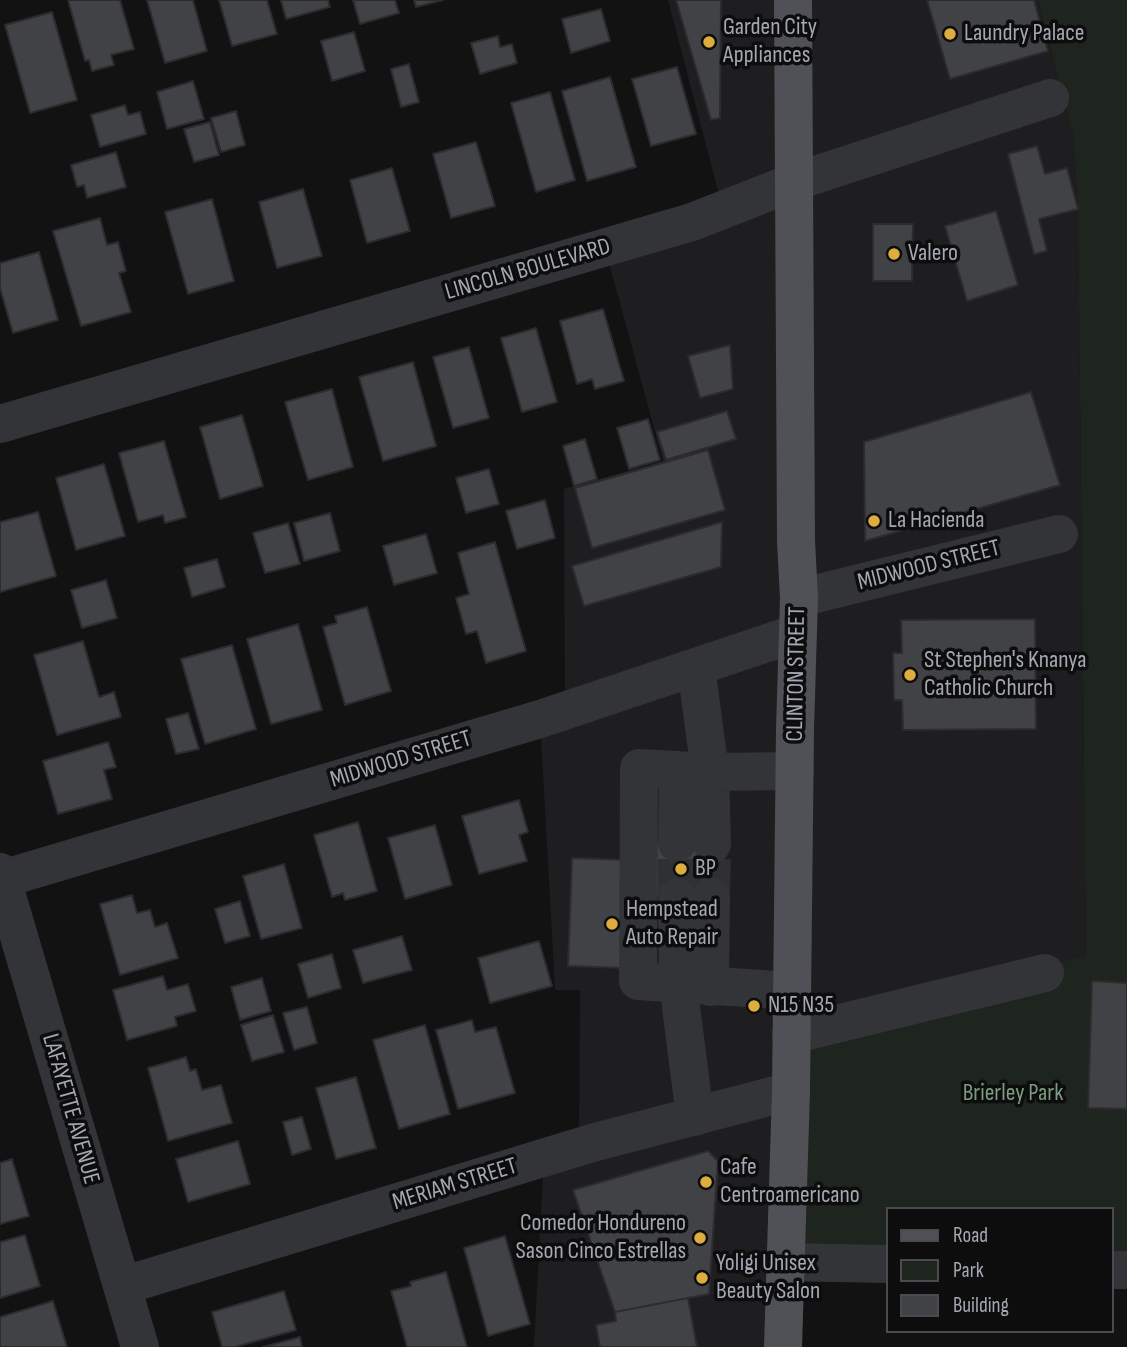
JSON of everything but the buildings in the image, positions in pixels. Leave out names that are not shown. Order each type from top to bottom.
[{"type":"main road","name":"CLINTON STREET","points":[[783,1347],[791,1091],[798,616],[793,0]]},
{"type":"street","name":"LINCOLN BOULEVARD","points":[[0,424],[692,222],[794,182],[1050,98]]},
{"type":"street","name":"MIDWOOD STREET","points":[[1,875],[540,719],[696,667],[798,616],[1059,534]]},
{"type":"street","points":[[694,844],[696,667]]},
{"type":"street","points":[[792,991],[638,981],[639,768],[795,771]]},
{"type":"street","name":"LAFAYETTE AVENUE","points":[[1,875],[140,1347]]},
{"type":"street","points":[[694,897],[695,1117]]},
{"type":"street","points":[[791,1035],[1045,972]]},
{"type":"street","name":"MERIAM STREET","points":[[122,1286],[579,1147],[791,1091]]},
{"type":"street","points":[[784,1262],[886,1264]]},
{"type":"shaded area","points":[[668,0],[1038,0],[1073,135],[1078,209],[1086,955],[791,1035],[783,1347],[534,1347],[544,1158],[579,1147],[580,990],[555,990],[540,719],[565,710],[564,489],[663,461],[605,248],[723,210]]},
{"type":"green space","name":"Brierley Park","points":[[1038,0],[1127,0],[1127,1270],[1113,1270],[1113,1207],[886,1207],[886,1264],[784,1262],[791,1035],[1086,955],[1078,209],[1073,135]]},
{"type":"tunnel","points":[[677,843],[677,897]]},
{"type":"tunnel","points":[[711,897],[712,844]]},
{"type":"place","name":"Laundry Palace","points":[[950,34]]},
{"type":"place","name":"Garden City Appliances","points":[[709,42]]},
{"type":"place","name":"Valero","points":[[894,254]]},
{"type":"place","name":"La Hacienda","points":[[874,521]]},
{"type":"place","name":"St Stephen's Knanya Catholic Church","points":[[910,675]]},
{"type":"place","name":"BP","points":[[681,869]]},
{"type":"place","name":"Hempstead Auto Repair","points":[[612,924]]},
{"type":"place","name":"N15 N35","points":[[754,1006]]},
{"type":"place","name":"Cafe Centroamericano","points":[[706,1182]]},
{"type":"place","name":"Comedor Hondureno Sason Cinco Estrellas","points":[[700,1238]]},
{"type":"place","name":"Yoligi Unisex Beauty Salon","points":[[702,1278]]}]
